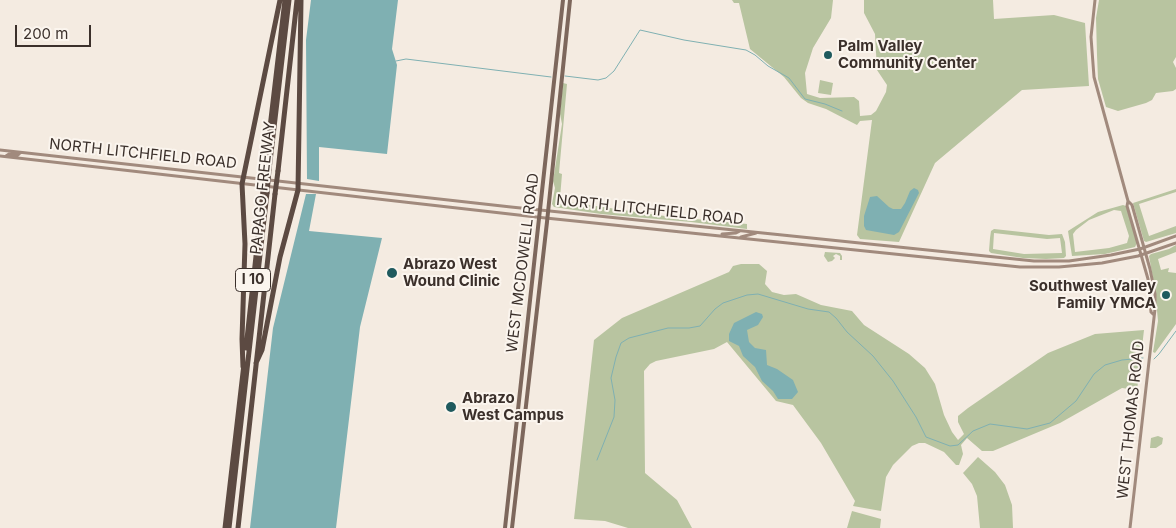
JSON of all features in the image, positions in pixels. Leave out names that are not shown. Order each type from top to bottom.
[{"type":"highway","points":[[243,367],[245,244],[242,176],[280,0]]},
{"type":"highway","name":"PAPAGO FREEWAY","points":[[227,528],[243,367],[281,48],[284,0]]},
{"type":"highway","points":[[283,27],[288,0]]},
{"type":"highway","name":"PAPAGO FREEWAY","points":[[238,528],[292,49],[297,29],[297,0]]},
{"type":"highway","points":[[256,364],[262,350],[280,257],[299,182],[299,49],[297,29],[301,0]]},
{"type":"highway","points":[[227,528],[265,192]]},
{"type":"main road","name":"WEST MCDOWELL ROAD","points":[[505,528],[564,0]]},
{"type":"main road","name":"WEST MCDOWELL ROAD","points":[[512,528],[570,0]]},
{"type":"main road","name":"WEST THOMAS ROAD","points":[[1095,0],[1091,37],[1094,77],[1128,201],[1127,206],[1144,254],[1154,294],[1155,309],[1130,528]]},
{"type":"main road","points":[[562,10],[568,10]]},
{"type":"main road","points":[[556,65],[562,66]]},
{"type":"main road","name":"NORTH LITCHFIELD ROAD","points":[[1,153],[21,153],[242,176],[541,210],[1034,261],[1089,259],[1142,248],[1176,236]]},
{"type":"main road","name":"NORTH LITCHFIELD ROAD","points":[[1,153],[5,157],[547,218],[1027,267],[1059,268],[1091,265],[1144,254],[1176,243]]},
{"type":"main road","points":[[5,157],[9,154],[21,153]]},
{"type":"main road","points":[[670,230],[671,223]]},
{"type":"main road","points":[[719,235],[740,231]]},
{"type":"main road","points":[[740,237],[745,234],[752,235],[756,232]]},
{"type":"main road","points":[[530,300],[538,301]]},
{"type":"green space","points":[[732,0],[833,0],[831,18],[813,48],[805,73],[807,94],[820,98],[854,97],[859,101],[860,116],[871,115],[876,111],[886,92],[887,85],[877,70],[875,34],[864,13],[864,0],[993,0],[994,19],[1054,15],[1085,23],[1089,86],[1022,90],[935,163],[899,242],[860,239],[857,235],[872,120],[860,121],[857,125],[801,98],[784,77],[750,49],[739,3],[734,3]]},
{"type":"green space","points":[[1099,0],[1176,0],[1176,57],[1173,62],[1176,68],[1176,89],[1156,93],[1152,100],[1146,103],[1118,111],[1106,107],[1098,79],[1096,18]]},
{"type":"green space","points":[[820,80],[833,83],[831,95],[818,93]]},
{"type":"green space","points":[[563,83],[567,84],[559,173],[562,174],[561,201],[665,216],[747,224],[747,229],[601,214],[554,207],[552,204],[555,188],[553,181],[562,124],[560,114]]},
{"type":"green space","points":[[1176,189],[1176,192],[1139,204],[1149,236],[1176,226],[1176,233],[1144,241],[1133,203]]},
{"type":"green space","points":[[1123,205],[1126,206],[1137,243],[1135,247],[1105,254],[1072,256],[1068,231],[1098,212]],"holes":[[[1114,210],[1121,211],[1129,236],[1127,243],[1109,248],[1075,252],[1073,234],[1076,230],[1089,220]]]},
{"type":"green space","points":[[994,229],[1049,235],[1062,234],[1065,242],[1066,256],[1064,258],[1046,259],[1023,258],[991,253],[989,251],[991,231]],"holes":[[[994,233],[1047,239],[1060,238],[1062,253],[1024,254],[993,249]]]},
{"type":"green space","name":"Southwest Valley Family YMCA","points":[[1176,245],[1176,252],[1158,259],[1161,270],[1169,268],[1168,272],[1176,273],[1176,324],[1155,353],[1153,352],[1158,321],[1149,256]]},
{"type":"green space","points":[[825,252],[840,253],[842,260],[836,254],[833,256],[835,258],[832,261],[828,262],[824,256]]},
{"type":"green space","points":[[759,264],[767,271],[765,284],[772,292],[784,295],[796,294],[821,305],[852,311],[864,325],[909,354],[925,368],[935,384],[944,415],[958,440],[964,434],[958,422],[958,416],[968,408],[1048,353],[1095,334],[1144,330],[1137,390],[1122,388],[1060,423],[993,451],[982,451],[967,438],[961,445],[963,454],[959,465],[956,465],[944,452],[925,443],[912,446],[893,465],[886,477],[881,511],[853,506],[855,501],[821,443],[793,405],[776,401],[727,342],[714,349],[656,361],[650,364],[644,371],[645,473],[677,500],[692,528],[628,528],[605,521],[574,519],[594,340],[622,318],[729,272],[733,266]]},
{"type":"green space","points":[[1158,436],[1163,438],[1162,444],[1156,448],[1150,448],[1151,438]]},
{"type":"green space","points":[[978,457],[995,472],[1005,485],[1012,505],[1013,528],[980,528],[977,496],[972,484],[963,473]]},
{"type":"green space","points":[[852,511],[881,519],[880,528],[847,528]]},
{"type":"water","points":[[311,0],[398,0],[392,49],[397,65],[387,154],[319,147],[319,181],[307,179],[306,40]]},
{"type":"water","points":[[914,188],[919,193],[899,232],[894,235],[866,230],[864,216],[870,197],[877,196],[889,207],[901,209],[910,191]]},
{"type":"water","points":[[306,194],[316,194],[309,231],[382,238],[360,327],[336,528],[250,528],[273,328]]},
{"type":"water","points":[[756,312],[762,314],[763,317],[758,325],[747,330],[749,342],[755,348],[766,350],[767,365],[777,369],[793,380],[798,392],[792,399],[778,399],[773,391],[762,381],[755,367],[743,356],[739,346],[729,341],[729,334],[734,323]]},
{"type":"waterway","points":[[565,76],[598,80],[606,78],[614,71],[640,30],[684,40],[746,50],[789,78],[805,99],[842,111]]},
{"type":"waterway","points":[[396,61],[406,59],[551,77]]},
{"type":"waterway","points":[[597,460],[614,417],[615,400],[611,378],[621,343],[629,338],[668,328],[700,326],[723,303],[747,295],[758,294],[808,309],[829,312],[873,356],[893,381],[916,417],[926,437],[950,446],[958,445],[973,431],[990,424],[1027,429],[1050,423],[1076,401],[1094,374],[1105,365],[1122,360],[1143,358]]},
{"type":"waterway","points":[[1154,359],[1176,331]]},
{"type":"place","name":"Palm Valley Community Center","points":[[828,55]]},
{"type":"place","name":"Abrazo West Wound Clinic","points":[[392,273]]},
{"type":"place","name":"Southwest Valley Family YMCA","points":[[1166,295]]},
{"type":"place","name":"Abrazo West Campus","points":[[451,407]]}]
